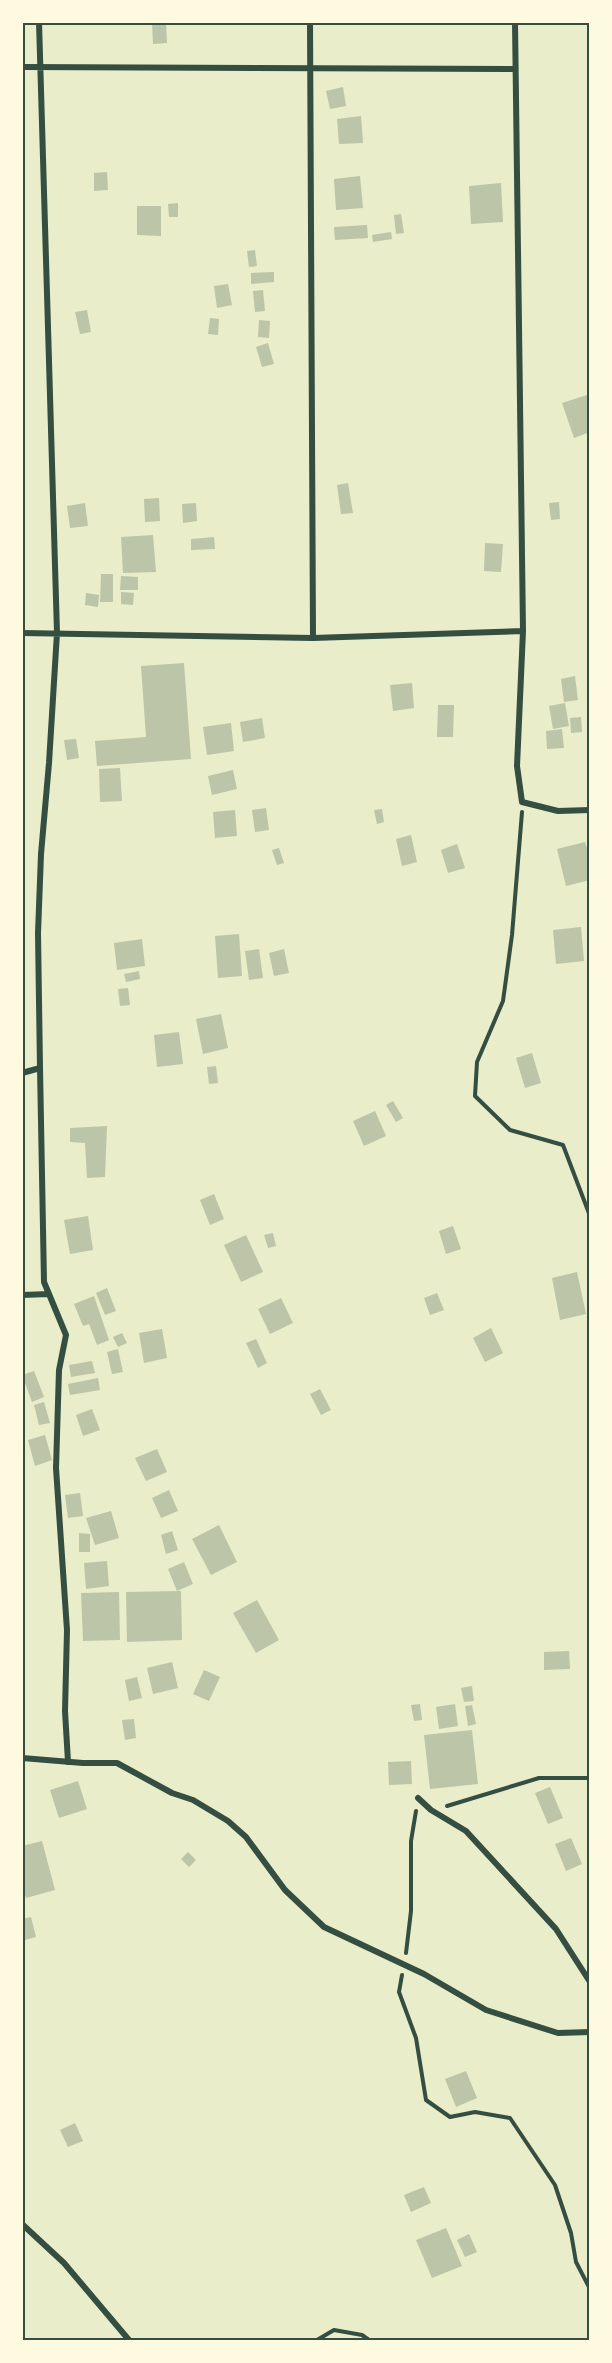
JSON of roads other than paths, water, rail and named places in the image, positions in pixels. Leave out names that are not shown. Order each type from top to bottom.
[{"type":"street","points":[[39,22],[57,633],[38,933],[40,1068],[44,1281],[66,1335],[59,1370],[56,1468],[67,1630],[65,1711],[68,1762]]},
{"type":"street","points":[[309,22],[313,638]]},
{"type":"street","points":[[515,22],[523,631],[517,766],[522,802],[558,811],[590,810]]},
{"type":"street","points":[[22,67],[514,69]]},
{"type":"street","points":[[22,633],[313,638],[523,631]]},
{"type":"street","points":[[22,1073],[40,1068]]},
{"type":"street","points":[[22,1295],[49,1294]]},
{"type":"street","points":[[22,1758],[117,1763],[172,1793],[193,1800],[228,1821],[246,1838],[285,1890],[324,1927],[424,1974],[486,2010],[558,2033],[590,2032]]},
{"type":"street","points":[[418,1798],[431,1810],[466,1831],[556,1929],[590,1982]]},
{"type":"street","points":[[22,2224],[64,2264],[129,2340]]}]
